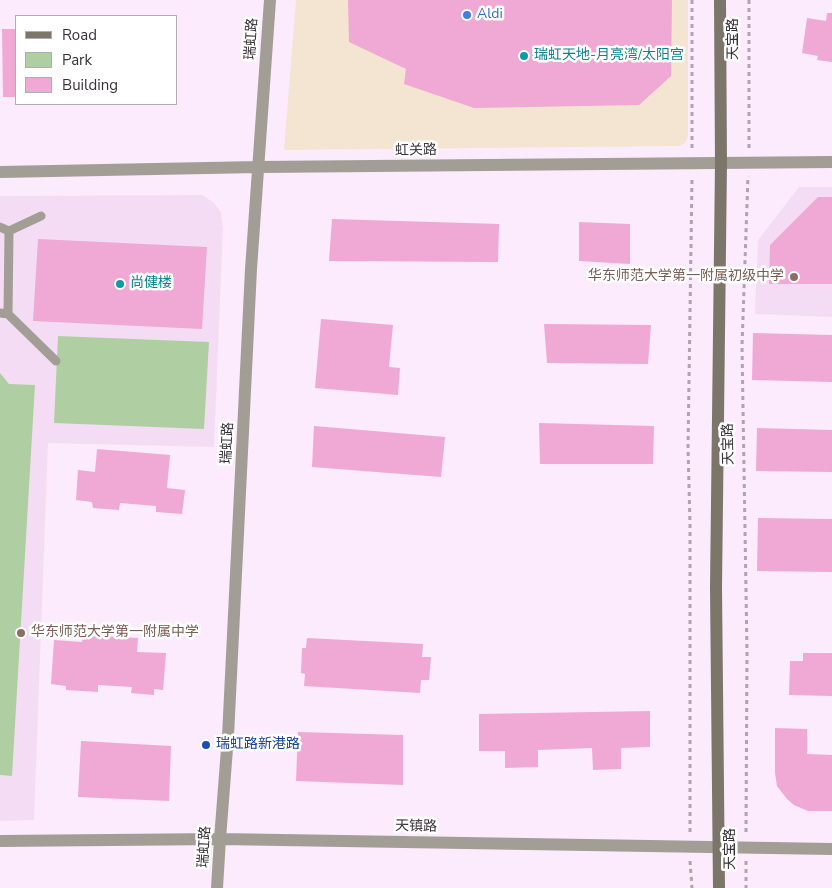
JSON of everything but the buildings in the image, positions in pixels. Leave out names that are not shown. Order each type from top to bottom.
[{"type":"street","name":"瑞虹路","points":[[217,888],[228,736],[251,268],[270,0]]},
{"type":"street","name":"天宝路","points":[[719,888],[716,587],[722,162],[720,0]]},
{"type":"street","name":"虹关路","points":[[0,172],[258,167],[832,162]]},
{"type":"street","name":"天镇路","points":[[0,841],[220,839],[832,849]]},
{"type":"lane","points":[[0,227],[9,231],[41,216]]},
{"type":"lane","points":[[9,231],[4,314],[56,361]]},
{"type":"path","points":[[692,0],[688,448],[690,534],[690,846],[692,888]]},
{"type":"path","name":"天宝路","points":[[746,888],[747,652],[742,346],[749,162],[749,0]]},
{"type":"shaded area","points":[[296,0],[688,0],[688,137],[685,143],[679,146],[284,150]]},
{"type":"shaded area","name":"华东师范大学第一附属初级中学","points":[[799,187],[832,187],[832,317],[755,314],[758,240]]},
{"type":"shaded area","name":"华东师范大学第一附属中学","points":[[202,195],[213,202],[221,212],[223,228],[214,447],[48,443],[34,820],[0,821],[0,196]]},
{"type":"green space","points":[[58,336],[209,342],[204,429],[54,423]]},
{"type":"green space","points":[[0,373],[9,384],[35,385],[12,776],[0,775]]},
{"type":"place","name":"Aldi","points":[[467,15]]},
{"type":"place","name":"瑞虹天地-月亮湾/太阳宫","points":[[524,56]]},
{"type":"place","name":"华东师范大学第一附属初级中学","points":[[794,277]]},
{"type":"place","name":"尚健楼","points":[[120,284]]},
{"type":"place","name":"华东师范大学第一附属中学","points":[[21,633]]},
{"type":"place","name":"瑞虹路新港路","points":[[206,745]]}]
